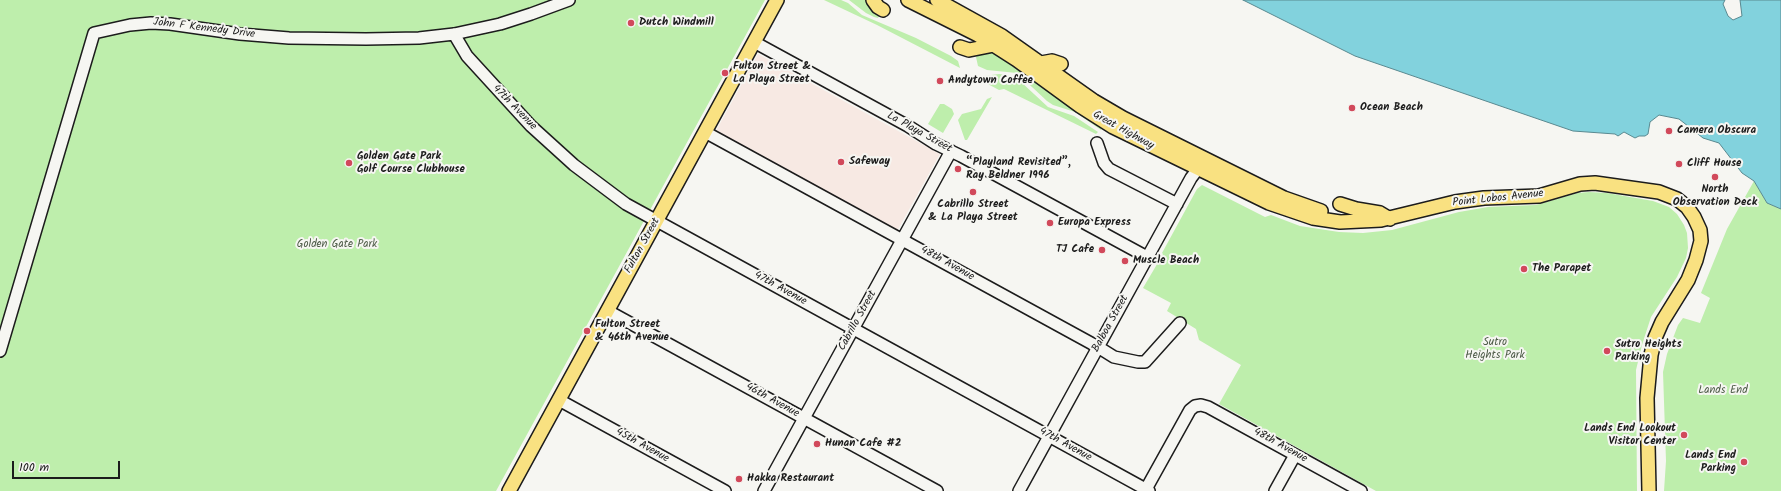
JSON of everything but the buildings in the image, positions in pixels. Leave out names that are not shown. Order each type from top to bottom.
[{"type":"main road","name":"Fulton Street","points":[[510,490],[778,0]]},
{"type":"main road","points":[[873,0],[878,7],[883,10]]},
{"type":"main road","name":"Great Highway","points":[[908,0],[946,18],[994,46],[1102,120],[1291,202],[1356,221],[1390,219]]},
{"type":"main road","name":"Great Highway","points":[[937,0],[994,31],[1116,114],[1202,164]]},
{"type":"main road","points":[[960,47],[969,50],[994,46]]},
{"type":"main road","points":[[1041,63],[1052,61],[1061,64]]},
{"type":"main road","name":"Point Lobos Avenue","points":[[1390,219],[1460,201],[1539,196],[1580,184],[1595,183],[1666,194],[1677,199],[1686,207],[1694,217],[1700,230],[1700,248],[1688,280],[1662,322],[1653,347],[1648,388],[1649,491]]},
{"type":"main road","points":[[1340,204],[1356,209],[1380,213],[1390,219]]},
{"type":"street","name":"John F Kennedy Drive","points":[[0,351],[94,33],[130,25],[156,23],[240,34],[302,38],[419,38],[454,34],[516,19],[569,0]]},
{"type":"street","name":"47th Avenue","points":[[454,34],[460,45],[486,78],[542,136],[596,182],[626,204],[656,222],[1147,490]]},
{"type":"street","name":"La Playa Street","points":[[754,42],[1147,257]]},
{"type":"street","name":"48th Avenue","points":[[706,132],[1114,357],[1143,363],[1180,323]]},
{"type":"street","points":[[1096,143],[1104,163],[1110,169],[1177,204]]},
{"type":"street","name":"Cabrillo Street","points":[[764,491],[951,151]]},
{"type":"street","name":"Balboa Street","points":[[1019,491],[1191,178],[1202,164]]},
{"type":"street","name":"46th Avenue","points":[[608,311],[937,491]]},
{"type":"street","name":"45th Avenue","points":[[559,400],[725,491]]},
{"type":"street","name":"48th Avenue","points":[[1147,490],[1190,410],[1198,405],[1208,407],[1361,491]]},
{"type":"street","points":[[1275,491],[1295,454]]},
{"type":"shaded area","points":[[758,54],[940,154],[897,231],[716,131]]},
{"type":"green space","name":"Golden Gate Park","points":[[0,0],[765,0],[496,491],[0,491]]},
{"type":"green space","points":[[824,0],[841,0],[848,3],[862,15],[916,38],[951,56],[958,61],[960,68],[877,25]]},
{"type":"green space","points":[[849,0],[870,0],[881,12],[878,18],[874,17]]},
{"type":"green space","points":[[993,51],[1102,128],[1101,130],[1075,112],[1053,105],[1047,101],[1017,73],[987,70],[978,66],[976,57],[980,52]]},
{"type":"green space","points":[[999,74],[1007,75],[1020,81],[1048,107],[1074,116],[1098,132],[1096,134],[1004,89],[999,90],[984,82],[984,76]]},
{"type":"green space","points":[[992,97],[967,140],[965,140],[958,120],[962,114],[981,109],[987,99]]},
{"type":"green space","points":[[940,104],[944,104],[952,109],[954,114],[943,133],[928,124]]},
{"type":"green space","name":"Lands End","points":[[1754,181],[1767,203],[1781,209],[1781,491],[1664,491],[1666,461],[1663,372],[1667,354],[1678,325],[1683,318],[1700,323],[1710,298],[1701,293],[1727,229]]},
{"type":"green space","name":"Sutro Heights Park","points":[[1202,185],[1265,217],[1271,215],[1300,226],[1339,232],[1363,233],[1392,230],[1459,212],[1488,207],[1536,205],[1578,193],[1589,192],[1607,193],[1653,201],[1669,207],[1677,214],[1684,225],[1687,233],[1688,248],[1686,258],[1677,277],[1651,317],[1636,370],[1637,491],[1376,491],[1219,404],[1241,365],[1199,340],[1196,329],[1167,311],[1171,303],[1143,288],[1163,254],[1162,253],[1197,189]]},
{"type":"water","points":[[1243,0],[1725,0],[1723,4],[1728,16],[1733,20],[1742,16],[1740,0],[1781,0],[1781,209],[1767,203],[1754,181],[1742,173],[1719,143],[1703,138],[1679,119],[1659,115],[1650,122],[1648,134],[1635,138],[1624,132],[1618,136],[1615,134],[1573,131],[1355,56]]},
{"type":"place","name":"Dutch Windmill","points":[[631,23]]},
{"type":"place","name":"Fulton Street & La Playa Street","points":[[725,73]]},
{"type":"place","name":"Andytown Coffee","points":[[940,81]]},
{"type":"place","name":"Ocean Beach","points":[[1352,108]]},
{"type":"place","name":"Camera Obscura","points":[[1669,131]]},
{"type":"place","name":"Safeway","points":[[841,162]]},
{"type":"place","name":"Golden Gate Park Golf Course Clubhouse","points":[[349,163]]},
{"type":"place","name":"Cliff House","points":[[1679,164]]},
{"type":"place","name":"“Playland Revisited”, Ray Beldner 1996","points":[[958,169]]},
{"type":"place","name":"North Observation Deck","points":[[1715,177]]},
{"type":"place","name":"Cabrillo Street & La Playa Street","points":[[973,192]]},
{"type":"place","name":"Europa Express","points":[[1050,223]]},
{"type":"place","name":"TJ Cafe","points":[[1102,250]]},
{"type":"place","name":"Muscle Beach","points":[[1125,261]]},
{"type":"place","name":"The Parapet","points":[[1524,269]]},
{"type":"place","name":"Fulton Street & 46th Avenue","points":[[587,331]]},
{"type":"place","name":"Sutro Heights Parking","points":[[1607,351]]},
{"type":"place","name":"Lands End Lookout Visitor Center","points":[[1684,435]]},
{"type":"place","name":"Hunan Cafe #2","points":[[817,444]]},
{"type":"place","name":"Lands End Parking","points":[[1744,462]]},
{"type":"place","name":"Hakka Restaurant","points":[[739,479]]}]
